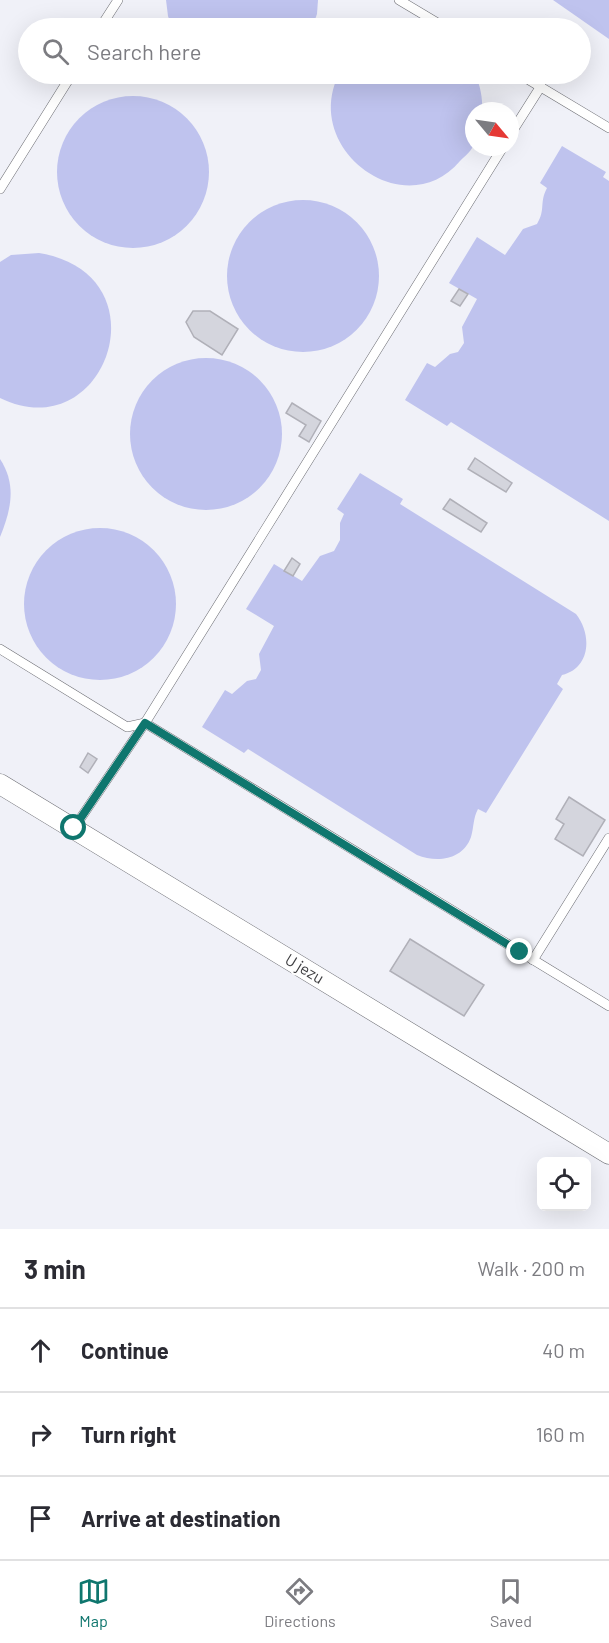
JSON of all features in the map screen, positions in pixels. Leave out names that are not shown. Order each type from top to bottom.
[{"type":"street","name":"U jezu","points":[[2,788],[74,828],[609,1154]]},
{"type":"lane","points":[[106,18],[118,0]]},
{"type":"lane","points":[[399,0],[429,18]]},
{"type":"lane","points":[[0,189],[66,84]]},
{"type":"lane","points":[[537,84],[609,128]]},
{"type":"lane","points":[[519,121],[541,86]]},
{"type":"lane","points":[[74,828],[145,723],[497,156]]},
{"type":"lane","points":[[0,649],[127,727],[145,723],[609,1006]]},
{"type":"lane","points":[[533,960],[609,838]]},
{"type":"water","points":[[166,0],[318,0],[316,18],[169,18]]},
{"type":"water","points":[[553,0],[609,0],[609,39],[591,26],[591,18],[579,18]]},
{"type":"water","points":[[336,84],[478,84],[481,92],[482,102],[465,102],[465,156],[437,179],[413,185],[388,182],[365,170],[346,152],[334,128],[331,102]]},
{"type":"water","points":[[133,96],[148,97],[162,102],[187,118],[203,143],[208,157],[208,187],[203,201],[187,226],[162,242],[148,247],[133,248],[118,247],[104,242],[79,226],[63,201],[58,187],[57,172],[58,157],[63,143],[79,118],[104,102],[118,97]]},
{"type":"water","points":[[562,146],[606,172],[603,177],[609,181],[609,521],[451,422],[447,426],[405,400],[427,363],[435,367],[450,354],[458,352],[464,343],[462,327],[477,299],[449,283],[477,237],[505,255],[523,229],[537,224],[547,188],[540,183]]},
{"type":"water","points":[[303,200],[318,201],[332,206],[357,222],[373,247],[378,261],[378,291],[373,305],[357,330],[332,346],[318,351],[303,352],[288,351],[274,346],[249,330],[233,305],[228,291],[227,276],[228,261],[233,247],[249,222],[274,206],[288,201]]},
{"type":"water","points":[[39,253],[78,267],[102,292],[111,322],[107,353],[93,381],[69,400],[37,408],[0,398],[0,262],[11,255]]},
{"type":"water","points":[[206,358],[221,359],[235,364],[260,380],[276,405],[281,419],[281,449],[276,463],[260,488],[235,504],[221,509],[206,510],[191,509],[177,504],[152,488],[136,463],[131,449],[130,434],[131,419],[136,405],[152,380],[177,364],[191,359]]},
{"type":"water","points":[[0,459],[9,478],[10,498],[7,517],[0,537]]},
{"type":"water","points":[[360,473],[403,499],[400,504],[576,614],[585,631],[586,649],[579,665],[562,675],[557,684],[563,689],[486,813],[478,809],[467,845],[462,851],[448,858],[433,859],[417,855],[248,749],[244,753],[202,727],[225,690],[232,694],[247,681],[256,679],[261,670],[259,654],[274,626],[246,609],[274,564],[302,581],[320,556],[334,551],[340,540],[340,523],[344,514],[337,509]]},
{"type":"water","points":[[100,528],[115,529],[129,534],[154,550],[170,575],[175,589],[175,619],[170,633],[154,658],[129,674],[115,679],[100,680],[85,679],[71,674],[46,658],[30,633],[25,619],[24,604],[25,589],[30,575],[46,550],[71,534],[85,529]]},
{"type":"building","points":[[459,289],[468,294],[460,306],[451,301]]},
{"type":"building","points":[[193,311],[210,311],[238,329],[222,355],[194,337],[186,322]]},
{"type":"building","points":[[292,403],[321,421],[309,442],[299,436],[306,425],[286,413]]},
{"type":"building","points":[[475,458],[512,483],[506,492],[468,469]]},
{"type":"building","points":[[450,499],[487,523],[481,532],[443,509]]},
{"type":"building","points":[[292,558],[300,564],[293,576],[284,571]]},
{"type":"building","points":[[88,753],[97,759],[88,773],[80,767]]},
{"type":"building","points":[[569,797],[605,820],[583,856],[555,839],[564,824],[556,819]]},
{"type":"building","points":[[410,939],[484,985],[464,1016],[390,971]]},
{"type":"route","points":[[74,828],[145,723],[520,952]]}]
